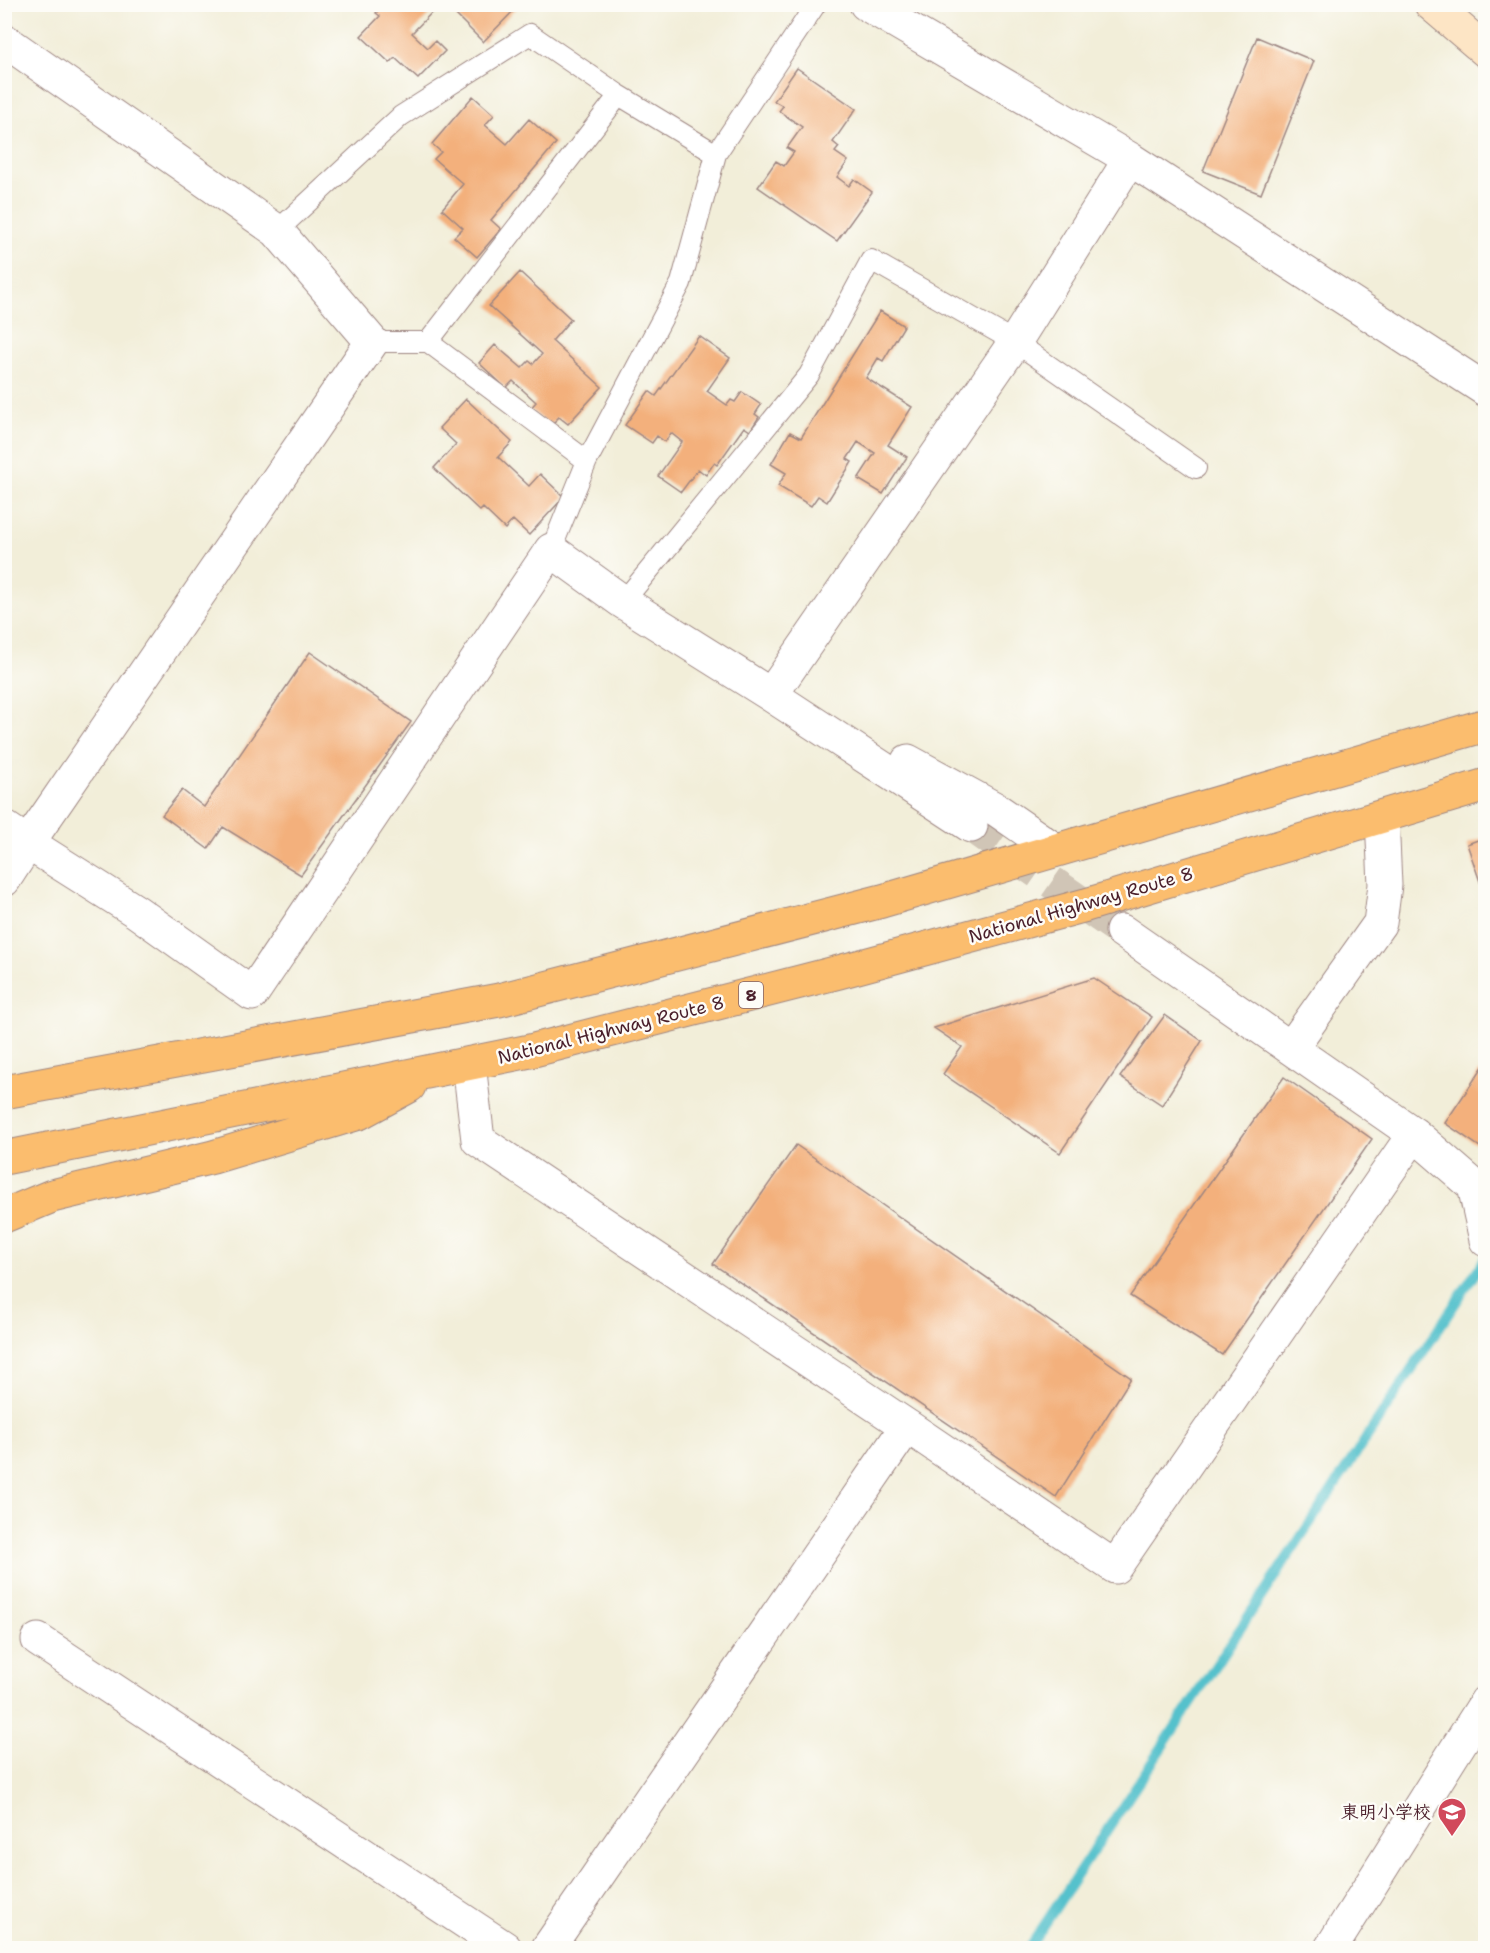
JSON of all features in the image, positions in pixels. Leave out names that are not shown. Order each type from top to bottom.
[{"type":"highway","points":[[4,1092],[499,999],[882,901],[1485,725]]},
{"type":"highway","name":"National Highway Route 8","points":[[4,1158],[530,1051],[839,972],[1075,908],[1485,785]]},
{"type":"highway","points":[[4,1216],[52,1196],[213,1156],[359,1113],[437,1070]]},
{"type":"main road","points":[[1431,4],[1485,51]]},
{"type":"street","points":[[866,4],[1130,159],[1485,390]]},
{"type":"street","points":[[4,40],[277,231],[372,342],[16,835],[4,880]]},
{"type":"street","points":[[771,695],[1015,342],[1130,159]]},
{"type":"street","points":[[16,835],[137,912],[252,994],[551,550],[623,602],[771,695],[971,826]]},
{"type":"street","points":[[836,738],[876,741],[994,808],[1055,850]]},
{"type":"street","points":[[1291,1048],[1380,923],[1385,885],[1382,817]]},
{"type":"street","points":[[1122,931],[1414,1134],[1474,1186],[1484,1235]]},
{"type":"street","points":[[469,1064],[478,1140],[1115,1567],[1414,1134]]},
{"type":"street","points":[[548,1948],[907,1426]]},
{"type":"street","points":[[38,1640],[506,1948]]},
{"type":"street","points":[[1331,1948],[1485,1701]]},
{"type":"lane","points":[[551,550],[587,461],[681,283],[716,154],[816,4]]},
{"type":"lane","points":[[277,231],[401,116],[530,34],[619,95],[716,154]]},
{"type":"lane","points":[[428,342],[619,95]]},
{"type":"lane","points":[[623,602],[809,375],[871,260],[1015,342],[1196,468]]},
{"type":"lane","points":[[372,342],[428,342],[587,461]]},
{"type":"building","points":[[384,4],[440,4],[412,33],[428,48],[435,41],[445,51],[418,79],[395,58],[390,63],[361,36],[380,16],[376,13]]},
{"type":"building","points":[[445,4],[520,4],[483,42]]},
{"type":"building","points":[[1257,37],[1314,61],[1261,194],[1203,171]]},
{"type":"building","points":[[797,68],[856,109],[833,142],[839,147],[835,152],[848,161],[837,177],[849,186],[854,179],[872,192],[837,241],[758,187],[776,161],[784,166],[794,152],[787,148],[802,127],[779,111],[783,106],[774,101]]},
{"type":"building","points":[[473,96],[494,115],[485,125],[507,144],[529,119],[556,143],[491,220],[501,229],[477,257],[454,237],[463,228],[442,209],[463,184],[434,159],[441,152],[432,144]]},
{"type":"building","points":[[520,272],[571,319],[552,341],[602,387],[568,424],[559,417],[550,426],[530,409],[536,402],[513,381],[506,388],[479,363],[495,345],[522,368],[529,361],[533,364],[542,354],[489,306]]},
{"type":"building","points":[[880,311],[904,326],[883,361],[878,358],[866,378],[912,407],[888,445],[907,457],[883,494],[858,479],[875,453],[858,442],[847,459],[852,462],[827,502],[818,496],[811,506],[778,486],[786,473],[771,464],[790,432],[801,438]]},
{"type":"building","points":[[699,336],[730,358],[707,391],[727,405],[731,400],[735,402],[742,392],[761,405],[755,414],[759,417],[750,431],[744,427],[717,465],[714,463],[706,475],[698,469],[681,492],[658,476],[682,442],[671,433],[665,442],[657,436],[652,443],[625,425],[649,391],[656,396]]},
{"type":"building","points":[[466,399],[512,442],[498,457],[529,486],[540,474],[564,497],[529,535],[513,520],[505,529],[483,508],[480,511],[434,468],[456,444],[439,428]]},
{"type":"building","points":[[310,652],[411,722],[301,875],[223,827],[208,849],[162,815],[182,790],[204,807]]},
{"type":"building","points":[[1486,837],[1486,896],[1485,896],[1467,844]]},
{"type":"building","points":[[1094,978],[1152,1017],[1060,1153],[943,1074],[962,1047],[934,1028]]},
{"type":"building","points":[[1165,1015],[1202,1041],[1162,1105],[1120,1077]]},
{"type":"building","points":[[1486,1062],[1486,1151],[1445,1123]]},
{"type":"building","points":[[1284,1077],[1372,1139],[1222,1355],[1130,1296]]},
{"type":"building","points":[[796,1145],[1131,1378],[1056,1497],[713,1264]]},
{"type":"waterway","points":[[1029,1948],[1486,1257]]},
{"type":"tunnel","points":[[971,826],[1122,931]]},
{"type":"place","name":"東明小学校","points":[[1452,1838]]}]
